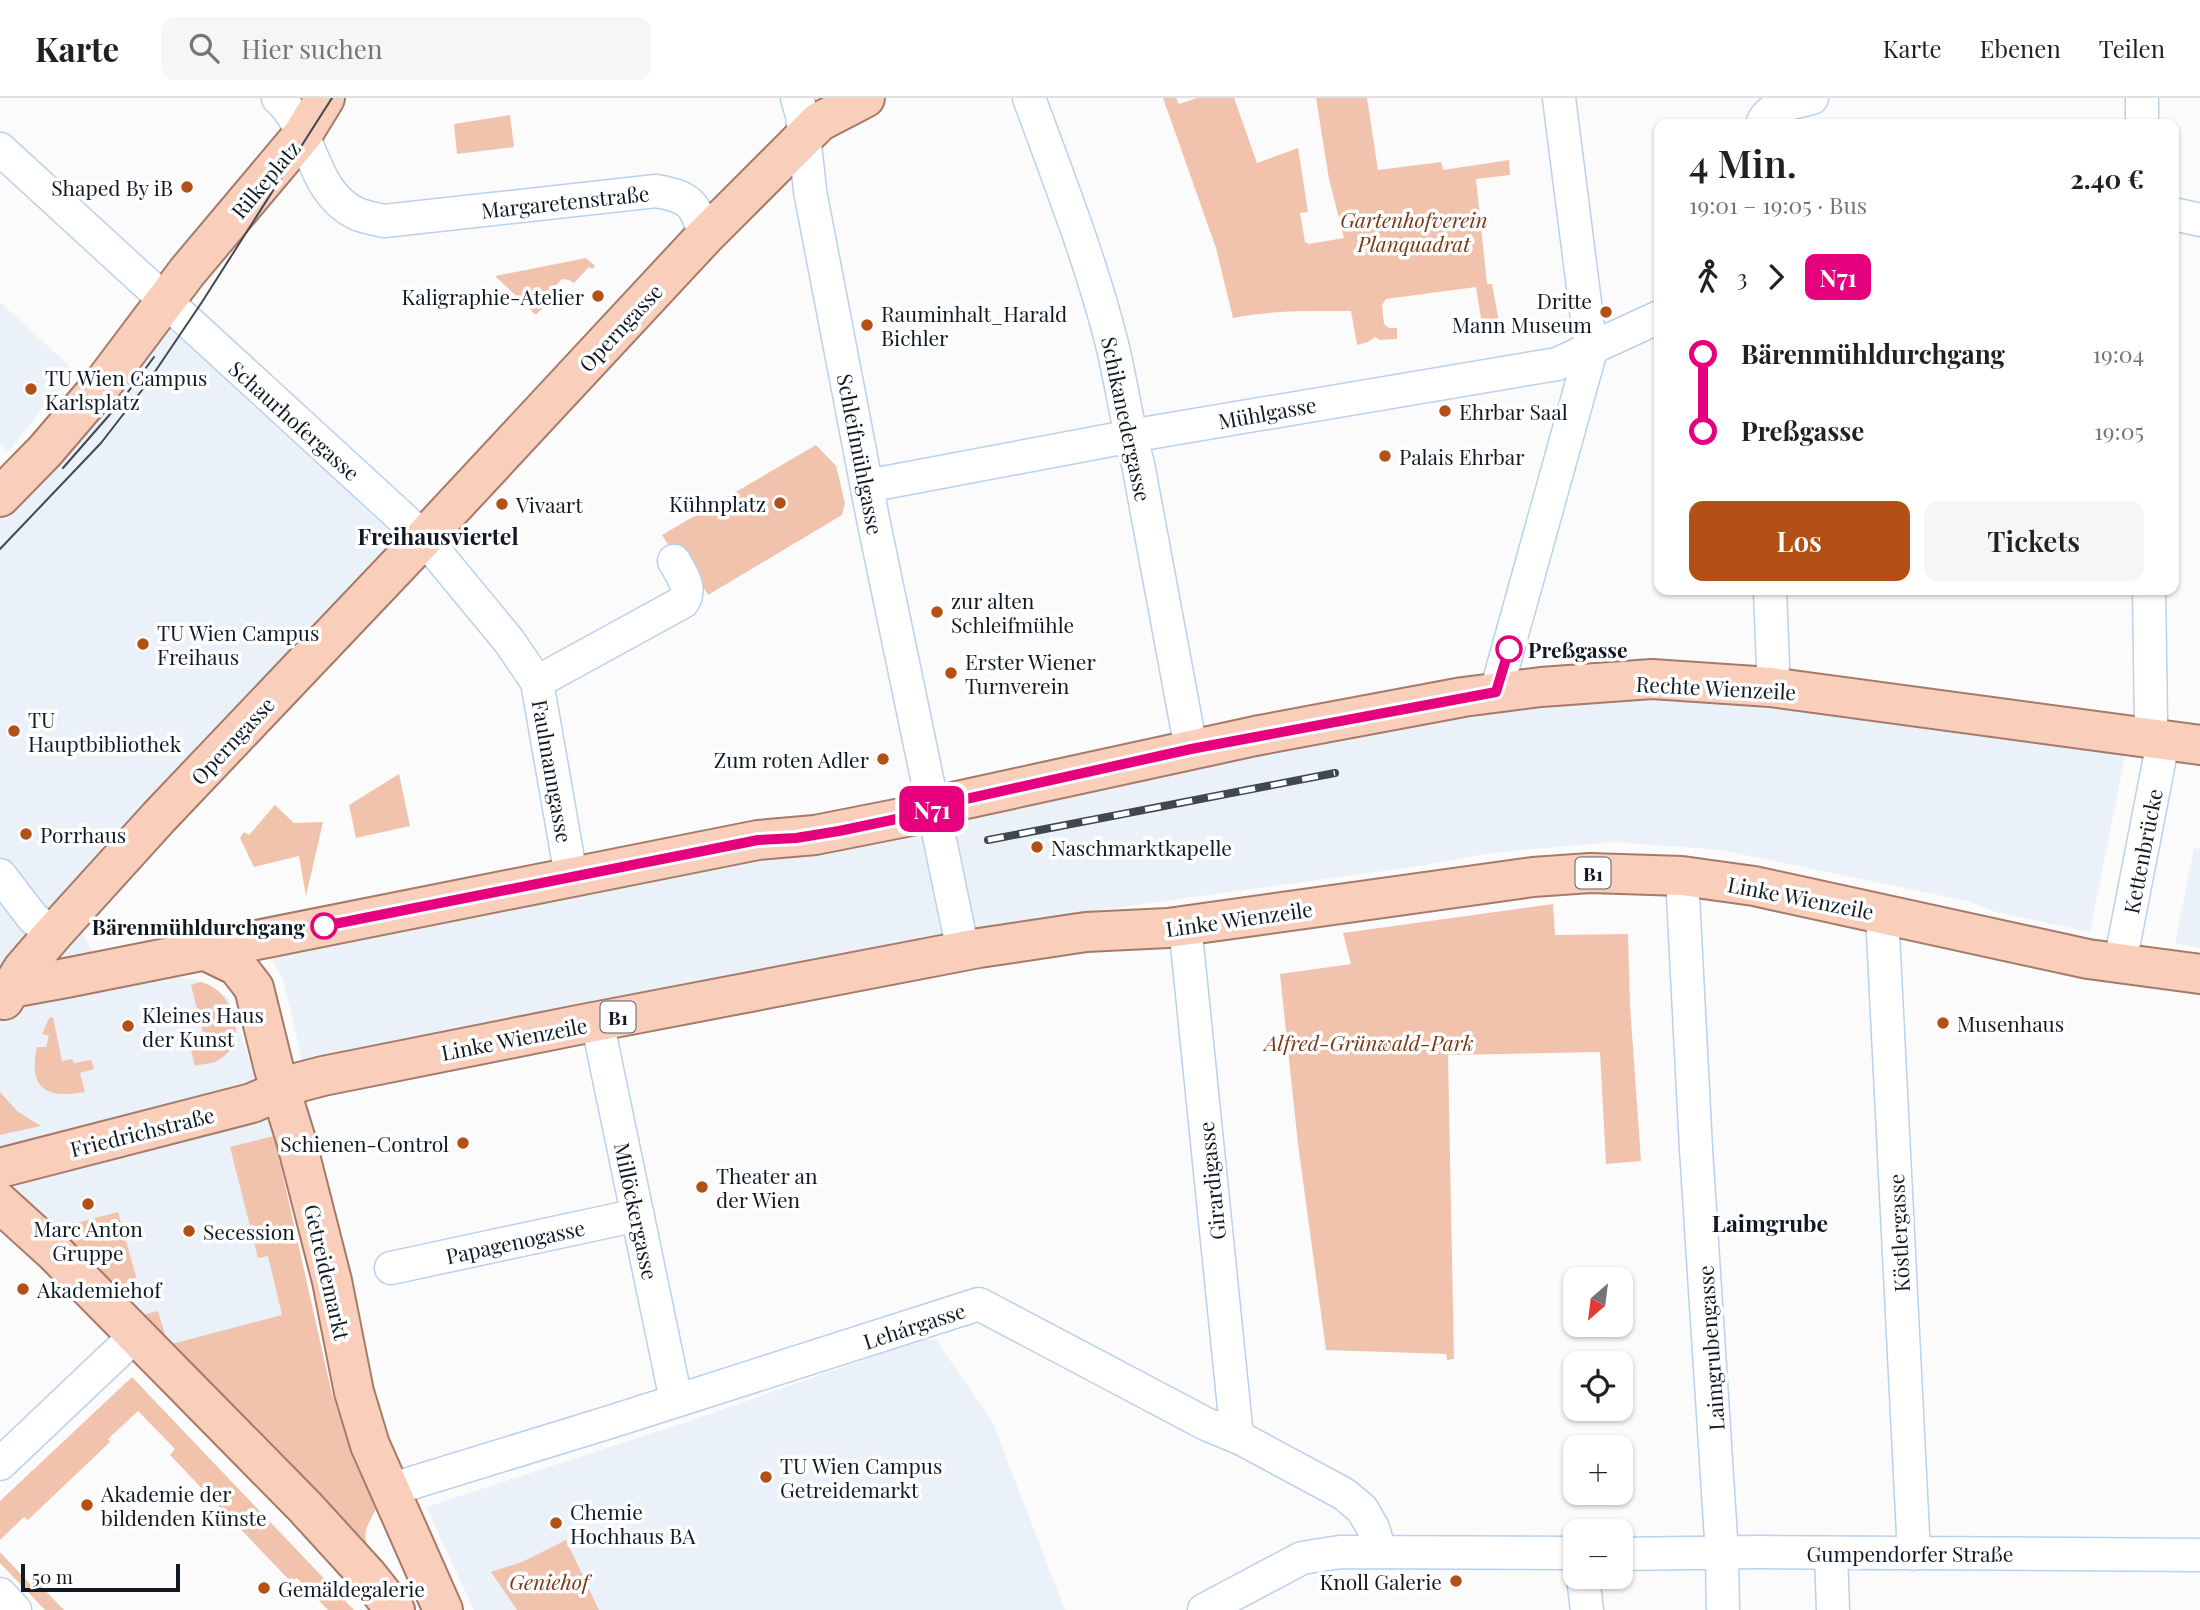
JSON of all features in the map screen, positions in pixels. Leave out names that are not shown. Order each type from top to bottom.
[{"type":"main road","points":[[303,134],[325,98]]},
{"type":"main road","points":[[705,236],[819,122],[865,98]]},
{"type":"main road","name":"Rilkeplatz","points":[[0,497],[105,381],[187,272],[303,134]]},
{"type":"main road","name":"Operngasse","points":[[3,995],[53,934],[159,817],[705,236]]},
{"type":"main road","name":"Rechte Wienzeile","points":[[3,995],[117,968],[571,876],[758,840],[815,835],[911,816],[957,801],[1191,749],[1496,692],[1652,679],[1770,687],[2200,745]]},
{"type":"main road","name":"Linke Wienzeile","points":[[282,1090],[323,1076],[963,951],[1086,932],[1185,926],[1533,877],[1590,873],[1682,876],[1754,886],[2088,958],[2200,974]]},
{"type":"main road","points":[[53,934],[85,956],[117,968]]},
{"type":"main road","name":"Getreidemarkt","points":[[204,950],[237,966],[254,988],[332,1281],[354,1392],[370,1445],[443,1610]]},
{"type":"main road","name":"Friedrichstraße","points":[[0,1168],[252,1103],[282,1090]]},
{"type":"main road","points":[[0,1203],[54,1252],[305,1507],[395,1610]]},
{"type":"street","points":[[278,98],[287,106],[303,134]]},
{"type":"street","name":"Schleifmühlgasse","points":[[797,98],[802,116],[810,191],[867,486],[963,951]]},
{"type":"street","name":"Schikanedergasse","points":[[1029,98],[1079,234],[1113,348],[1138,464],[1191,749]]},
{"type":"street","points":[[1496,692],[1591,349],[1559,98]]},
{"type":"street","points":[[1769,110],[1812,98]]},
{"type":"street","points":[[2142,98],[2142,119]]},
{"type":"street","name":"Rilkeplatz","points":[[303,134],[319,177],[335,197],[357,214]]},
{"type":"street","name":"Schaurhofergasse","points":[[0,149],[424,538]]},
{"type":"street","name":"Margaretenstraße","points":[[357,214],[384,221],[656,191],[682,196],[698,214],[705,236]]},
{"type":"street","points":[[2179,215],[2200,220]]},
{"type":"street","name":"Mühlgasse","points":[[867,486],[1130,436],[1557,364],[1654,319]]},
{"type":"street","name":"Faulmanngasse","points":[[424,538],[495,622],[537,682],[571,876]]},
{"type":"street","points":[[537,682],[683,602],[688,595],[687,587],[674,561]]},
{"type":"street","points":[[1770,595],[1773,666],[1770,687]]},
{"type":"street","name":"Kettenbrücke","points":[[2120,963],[2161,752],[2151,723],[2149,595]]},
{"type":"street","points":[[0,875],[33,918],[53,934]]},
{"type":"street","name":"Laimgrubengasse","points":[[1682,876],[1696,1149],[1722,1554],[1723,1610]]},
{"type":"street","name":"Köstlergasse","points":[[1882,913],[1914,1554]]},
{"type":"street","name":"Girardigasse","points":[[1185,926],[1237,1437]]},
{"type":"street","name":"Millöckergasse","points":[[597,1021],[676,1400]]},
{"type":"street","name":"Papagenogasse","points":[[391,1268],[638,1215]]},
{"type":"street","name":"Lehárgasse","points":[[389,1490],[979,1304],[1344,1494],[1362,1508],[1373,1528],[1381,1552]]},
{"type":"street","points":[[0,1464],[136,1335]]},
{"type":"street","points":[[1210,1608],[1302,1558],[1340,1552],[1563,1553]]},
{"type":"street","name":"Gumpendorfer Straße","points":[[1633,1554],[2200,1555]]},
{"type":"street","points":[[1830,1554],[1833,1610]]},
{"type":"street","points":[[1584,1589],[1587,1610]]},
{"type":"street","points":[[0,1594],[15,1610]]},
{"type":"shaded area","name":"TU Wien Campus Karlsplatz","points":[[0,302],[78,374],[45,405],[8,452],[0,445]]},
{"type":"shaded area","points":[[165,319],[395,536],[70,911],[97,960],[201,981],[229,998],[274,1136],[331,1390],[353,1459],[376,1509],[365,1531],[366,1543],[374,1555],[0,1186],[0,510]]},
{"type":"shaded area","points":[[1641,689],[2125,734],[2124,762],[2090,932],[1996,912],[1967,901],[1721,850],[1612,842],[1491,853],[1420,866],[975,927],[955,939],[304,1069],[284,982],[260,935],[1470,698]]},
{"type":"shaded area","points":[[2194,848],[2200,849],[2200,948],[2175,943]]},
{"type":"shaded area","name":"TU Wien Campus Getreidemarkt","points":[[922,1339],[936,1340],[992,1421],[1065,1610],[474,1610],[426,1507],[684,1423]]},
{"type":"green space","name":"Gartenhofverein Planquadrat","points":[[1163,98],[1176,98],[1179,104],[1197,98],[1234,98],[1257,163],[1298,148],[1308,212],[1300,213],[1305,242],[1309,244],[1344,238],[1329,179],[1316,98],[1367,98],[1378,170],[1441,162],[1443,170],[1509,160],[1510,175],[1476,179],[1487,284],[1492,284],[1499,322],[1486,324],[1481,319],[1476,287],[1386,299],[1382,305],[1384,324],[1389,328],[1397,328],[1397,339],[1380,340],[1375,337],[1357,345],[1351,311],[1277,312],[1233,318],[1216,248]]},
{"type":"green space","points":[[510,115],[514,147],[457,154],[454,124]]},
{"type":"green space","points":[[586,258],[595,266],[592,269],[589,267],[574,283],[562,279],[546,296],[550,300],[536,315],[495,276]]},
{"type":"green space","points":[[816,445],[836,466],[845,503],[842,515],[708,595],[684,555],[674,554],[662,535]]},
{"type":"green space","points":[[399,774],[410,826],[356,838],[349,805]]},
{"type":"green space","points":[[275,805],[294,823],[323,822],[306,896],[299,856],[254,867],[240,838],[244,832],[249,835]]},
{"type":"green space","name":"Alfred-Grünwald-Park","points":[[1553,904],[1555,935],[1628,934],[1641,1161],[1606,1164],[1600,1052],[1448,1055],[1454,1359],[1447,1360],[1446,1354],[1326,1350],[1298,1144],[1280,974],[1351,964],[1343,933]]},
{"type":"green space","points":[[200,982],[212,986],[222,994],[234,1017],[236,1030],[228,1053],[215,1062],[195,1066],[190,1046],[195,1045],[193,1036],[203,1033],[191,985]]},
{"type":"green space","points":[[53,1017],[62,1061],[72,1059],[74,1063],[91,1060],[94,1069],[80,1073],[85,1092],[50,1092],[38,1082],[35,1073],[37,1047],[46,1047],[49,1036],[42,1034],[49,1018]]},
{"type":"green space","points":[[0,1092],[17,1111],[41,1126],[0,1135]]},
{"type":"green space","points":[[274,1136],[331,1390],[353,1459],[376,1509],[365,1537],[374,1555],[49,1230],[118,1212],[140,1291],[120,1295],[139,1316],[158,1311],[168,1345],[282,1315],[268,1256],[258,1258],[230,1147]]},
{"type":"green space","points":[[132,1377],[354,1610],[328,1610],[297,1578],[291,1582],[170,1455],[175,1449],[138,1411],[108,1439],[110,1442],[28,1520],[24,1517],[0,1540],[0,1501]]},
{"type":"green space","name":"Geniehof","points":[[566,1540],[599,1610],[517,1610],[491,1572],[522,1562]]},
{"type":"green space","points":[[0,1552],[30,1584],[35,1580],[64,1610],[45,1610],[0,1563]]},
{"type":"tram line","points":[[0,549],[101,443],[146,385],[332,98]]},
{"type":"tram line","points":[[63,468],[119,404],[154,357]]},
{"type":"railway","points":[[988,840],[1335,773]]},
{"type":"bus line","name":"N71","points":[[324,926],[758,840],[796,838],[839,831],[911,816],[957,801],[1191,749],[1496,692],[1509,649]]},
{"type":"place","name":"Shaped By iB","points":[[187,187]]},
{"type":"place","name":"Kaligraphie-Atelier","points":[[598,296]]},
{"type":"place","name":"Dritte Mann Museum","points":[[1606,312]]},
{"type":"place","name":"Rauminhalt_Harald Bichler","points":[[867,325]]},
{"type":"place","name":"TU Wien Campus Karlsplatz","points":[[31,389]]},
{"type":"place","name":"Ehrbar Saal","points":[[1445,411]]},
{"type":"place","name":"Palais Ehrbar","points":[[1385,456]]},
{"type":"place","name":"Kühnplatz","points":[[780,503]]},
{"type":"place","name":"Vivaart","points":[[502,504]]},
{"type":"place","name":"zur alten Schleifmühle","points":[[937,612]]},
{"type":"place","name":"TU Wien Campus Freihaus","points":[[143,644]]},
{"type":"place","name":"Preßgasse","points":[[1509,649]]},
{"type":"place","name":"Erster Wiener Turnverein","points":[[951,673]]},
{"type":"place","name":"TU Hauptbibliothek","points":[[14,731]]},
{"type":"place","name":"Zum roten Adler","points":[[883,759]]},
{"type":"place","name":"Porrhaus","points":[[26,834]]},
{"type":"place","name":"Naschmarktkapelle","points":[[1037,847]]},
{"type":"place","name":"Bärenmühldurchgang","points":[[324,926]]},
{"type":"place","name":"Musenhaus","points":[[1943,1023]]},
{"type":"place","name":"Kleines Haus der Kunst","points":[[128,1026]]},
{"type":"place","name":"Schienen-Control","points":[[463,1143]]},
{"type":"place","name":"Theater an der Wien","points":[[702,1187]]},
{"type":"place","name":"Marc Anton Gruppe","points":[[88,1204]]},
{"type":"place","name":"Secession","points":[[189,1231]]},
{"type":"place","name":"Akademiehof","points":[[23,1289]]},
{"type":"place","name":"TU Wien Campus Getreidemarkt","points":[[766,1477]]},
{"type":"place","name":"Akademie der bildenden Künste","points":[[87,1505]]},
{"type":"place","name":"Chemie Hochhaus BA","points":[[556,1523]]},
{"type":"place","name":"Knoll Galerie","points":[[1456,1581]]},
{"type":"place","name":"Gemäldegalerie","points":[[264,1588]]},
{"type":"district","name":"Freihausviertel","points":[[438,535]]},
{"type":"district","name":"Laimgrube","points":[[1770,1222]]}]
